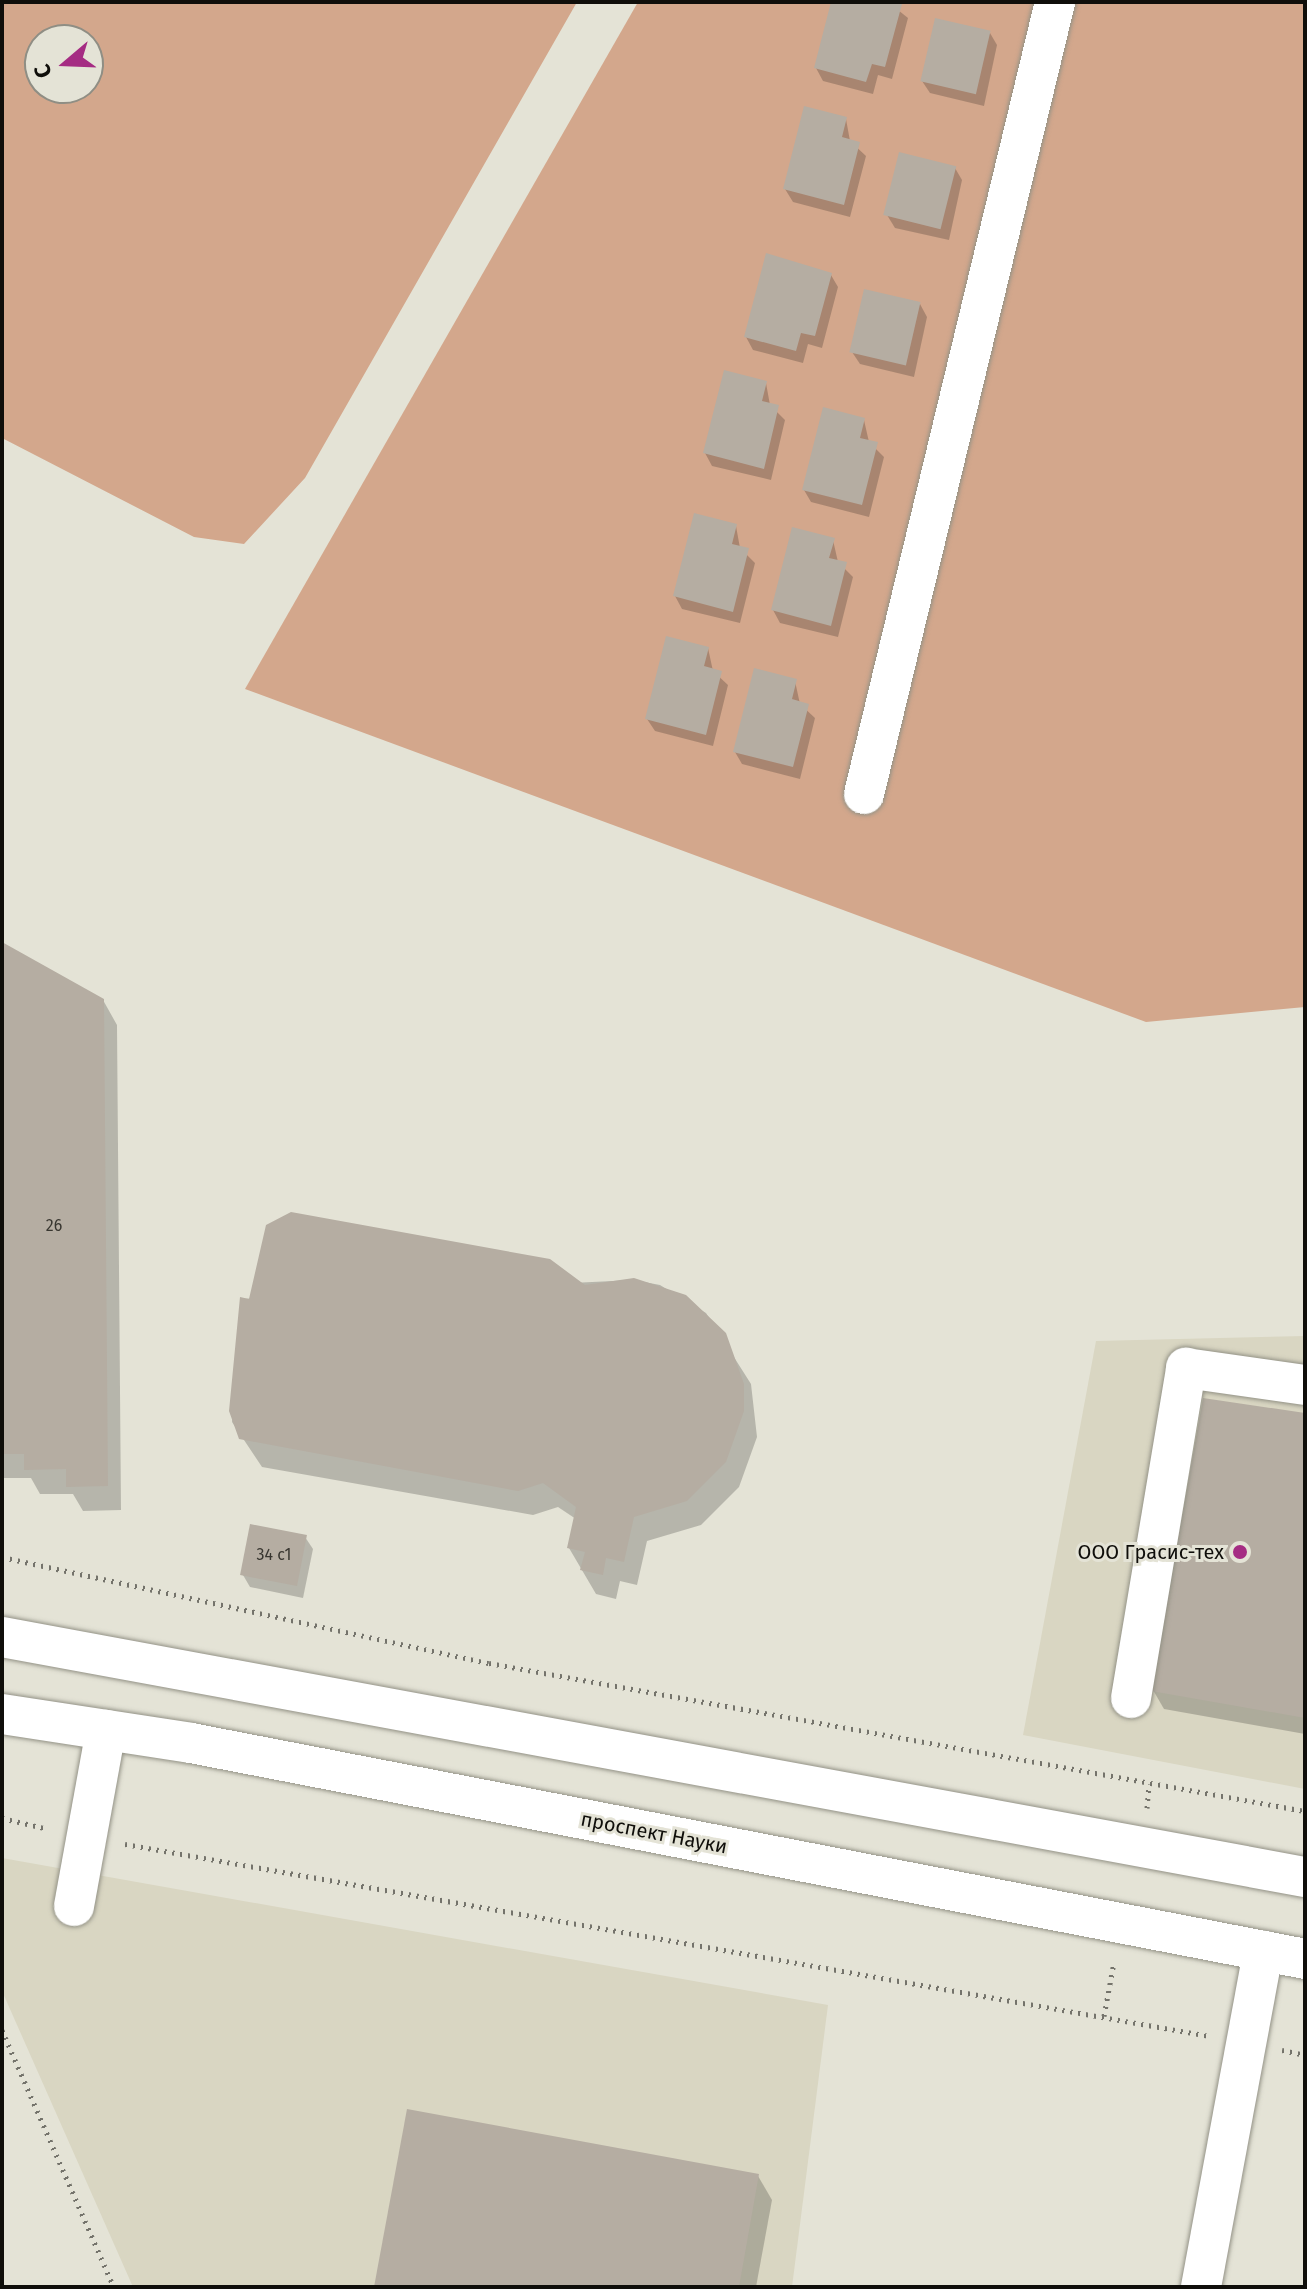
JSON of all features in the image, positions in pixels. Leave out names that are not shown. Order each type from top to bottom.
[{"type":"street","points":[[864,794],[1055,2]]},
{"type":"street","points":[[1131,1698],[1186,1368],[1305,1385]]},
{"type":"street","points":[[2,1637],[1305,1877]]},
{"type":"street","name":"проспект Науки","points":[[2,1714],[106,1730],[1305,1959]]},
{"type":"street","points":[[74,1906],[106,1730]]},
{"type":"street","points":[[1201,2287],[1263,1951]]},
{"type":"path","points":[[2,1557],[489,1663],[1305,1811]]},
{"type":"path","points":[[2,1818],[86,1837],[1305,2055]]},
{"type":"path","points":[[2,2030],[114,2287]]},
{"type":"shaded area","points":[[2,2],[577,2],[305,478],[244,544],[194,537],[2,438]]},
{"type":"shaded area","points":[[638,2],[1305,2],[1305,1007],[1146,1022],[245,689]]},
{"type":"shaded area","name":"ООО Грасис-тех","points":[[1305,1336],[1305,1789],[1023,1735],[1096,1341]]},
{"type":"shaded area","points":[[2,1858],[828,2005],[792,2287],[133,2287],[2,1991]]},
{"type":"building","points":[[831,2],[902,4],[885,67],[872,64],[866,82],[814,68]]},
{"type":"building","points":[[935,18],[991,31],[976,94],[920,81]]},
{"type":"building","points":[[804,106],[847,117],[842,137],[860,142],[844,205],[783,189]]},
{"type":"building","points":[[899,152],[956,166],[941,229],[883,215]]},
{"type":"building","points":[[766,253],[832,273],[815,336],[801,333],[796,351],[744,337]]},
{"type":"building","points":[[864,289],[921,302],[906,365],[849,352]]},
{"type":"building","points":[[724,370],[767,381],[762,401],[779,405],[764,469],[703,453]]},
{"type":"building","points":[[823,407],[865,418],[860,438],[878,442],[862,505],[802,490]]},
{"type":"building","points":[[694,513],[737,524],[732,544],[749,548],[733,612],[673,596]]},
{"type":"building","points":[[792,527],[835,538],[829,558],[847,562],[831,626],[771,610]]},
{"type":"building","points":[[666,636],[709,647],[704,666],[722,671],[706,735],[645,719]]},
{"type":"building","points":[[754,668],[797,679],[792,699],[809,704],[793,767],[733,752]]},
{"type":"building","points":[[2,942],[104,999],[108,1486],[66,1487],[66,1469],[24,1470],[24,1454],[2,1454]]},
{"type":"building","points":[[291,1212],[550,1259],[585,1285],[634,1278],[686,1295],[726,1333],[744,1384],[744,1411],[726,1462],[687,1501],[634,1517],[624,1562],[606,1558],[603,1575],[580,1570],[585,1552],[567,1548],[576,1507],[543,1483],[518,1491],[239,1439],[229,1411],[240,1297],[249,1299],[266,1225]]},
{"type":"building","name":"ООО Грасис-тех","points":[[1203,1398],[1305,1413],[1305,1718],[1151,1691]]},
{"type":"building","points":[[250,1524],[307,1535],[297,1586],[240,1575]]},
{"type":"building","points":[[407,2109],[759,2174],[739,2287],[374,2287]]},
{"type":"place","name":"ООО Грасис-тех","points":[[1240,1552]]}]
